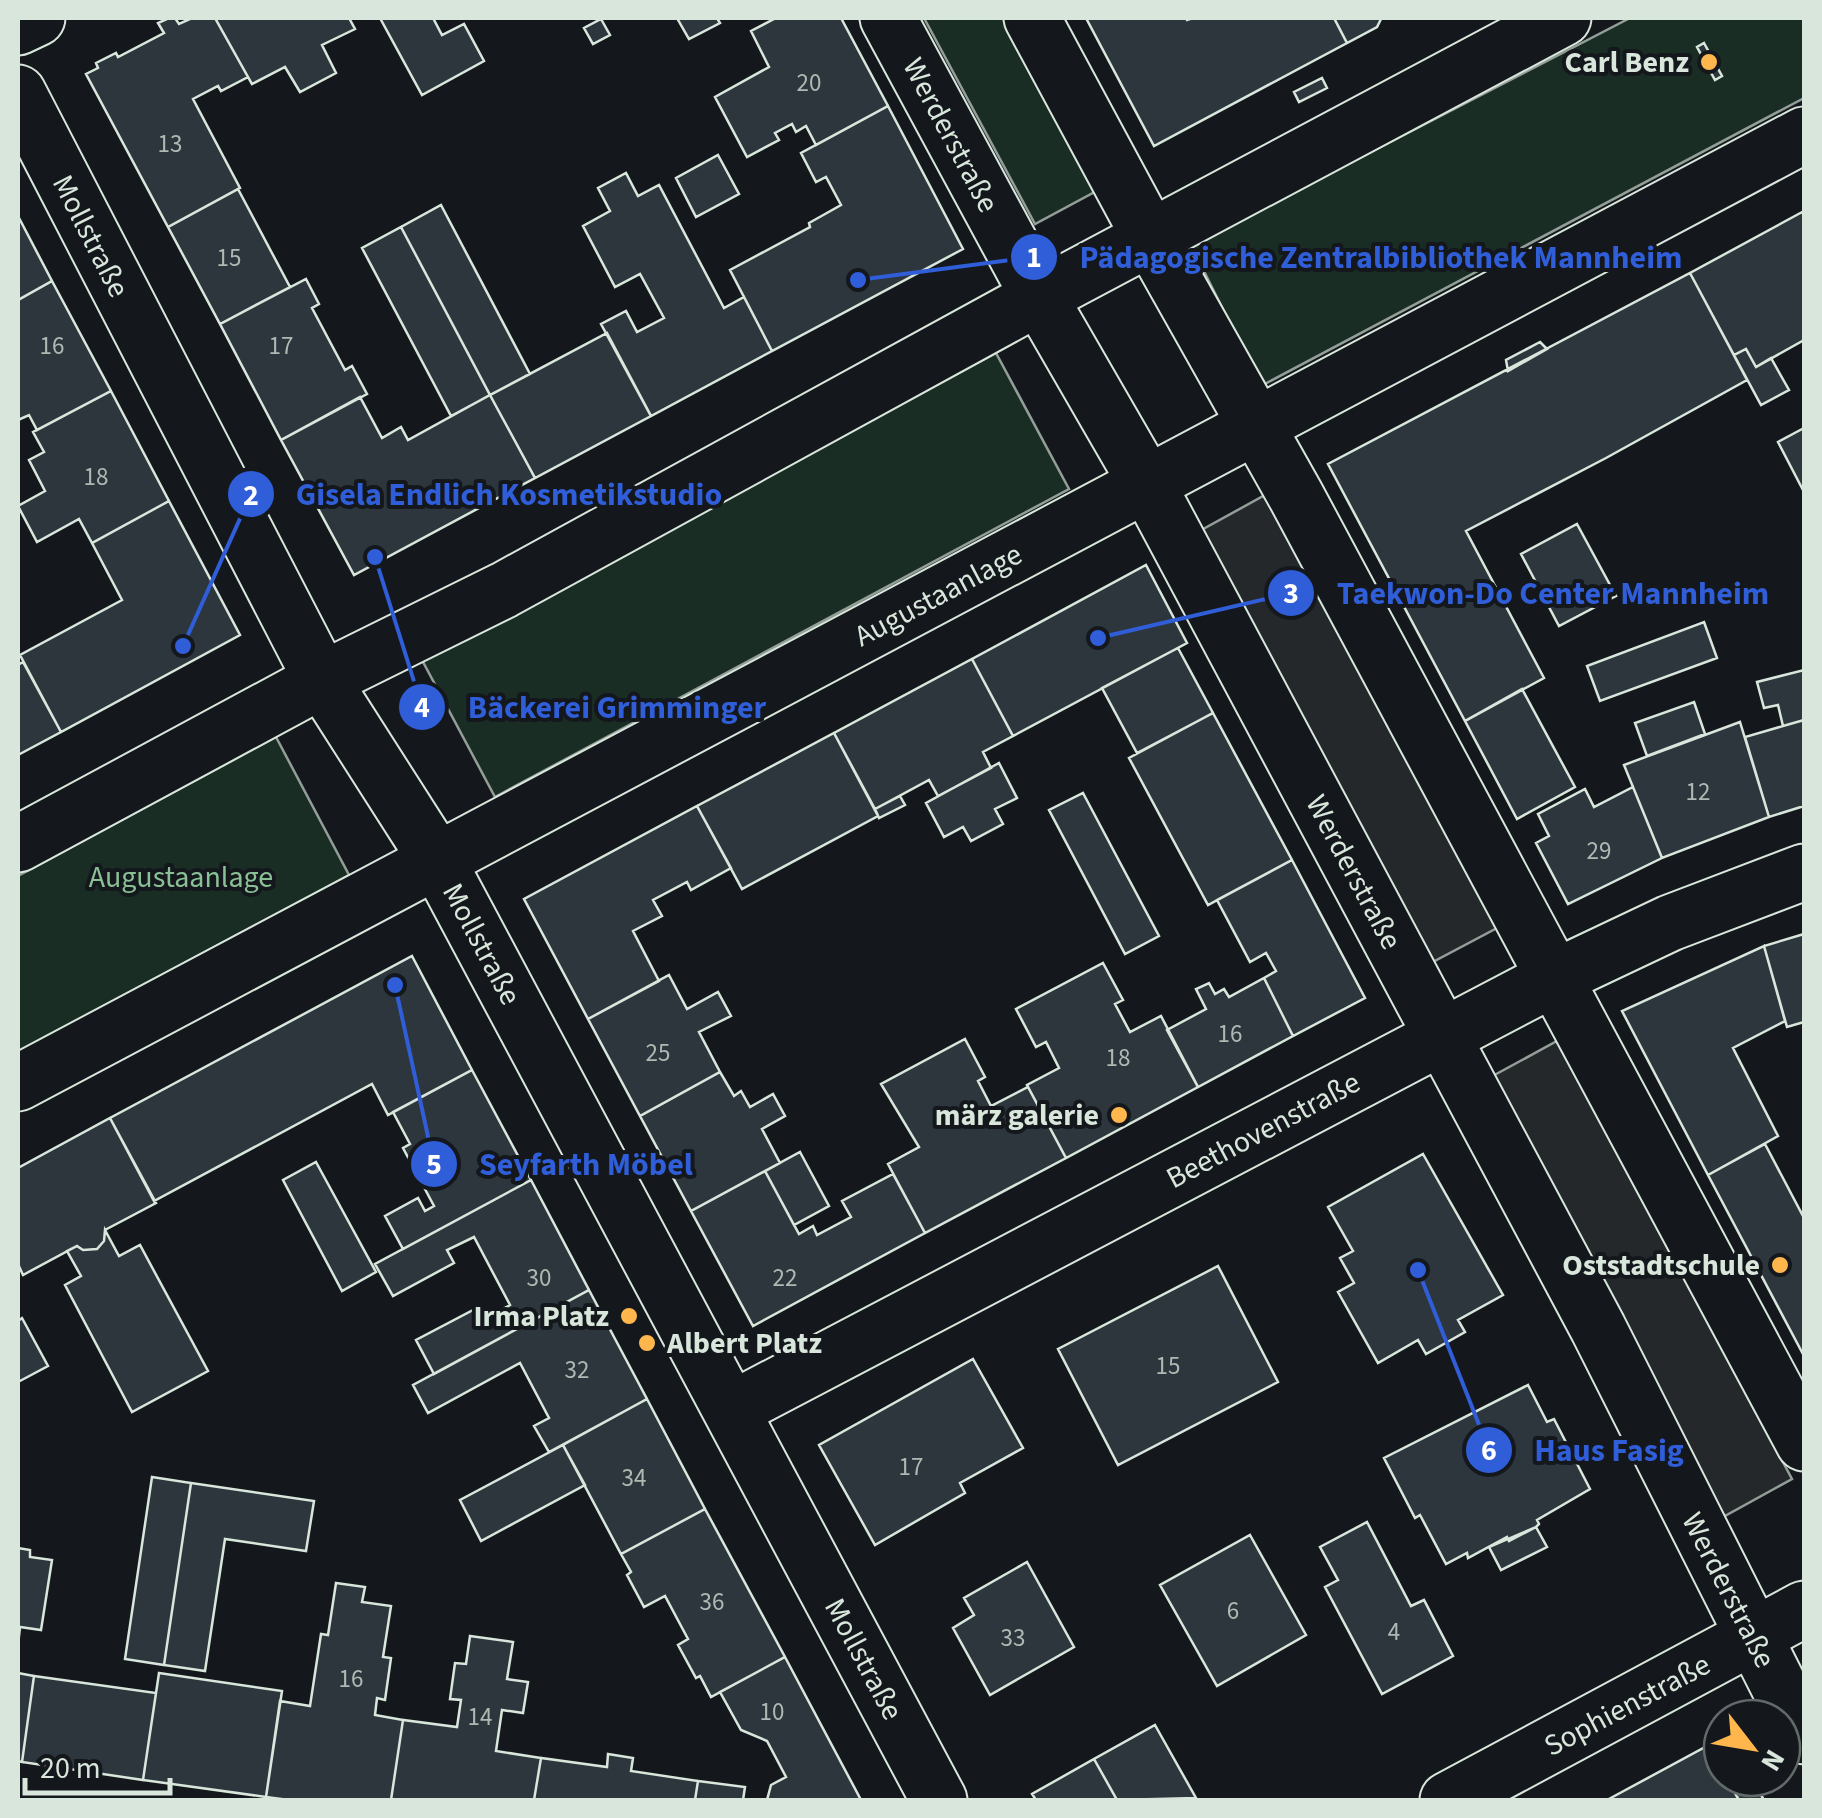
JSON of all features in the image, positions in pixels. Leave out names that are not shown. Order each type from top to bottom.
[{"type":"street","points":[[18,28],[37,18]]},
{"type":"street","name":"Werderstraße","points":[[888,18],[1039,296],[1147,484],[1598,1328],[1804,1736]]},
{"type":"street","points":[[1032,18],[1556,977],[1804,1443]]},
{"type":"street","points":[[18,844],[322,680],[504,590],[1039,296],[1564,18]]},
{"type":"street","name":"Mollstraße","points":[[18,93],[322,680],[438,860],[939,1800]]},
{"type":"street","name":"Augustaanlage","points":[[18,1083],[1804,135]]},
{"type":"street","name":"Beethovenstraße","points":[[730,1410],[1556,977],[1670,924],[1804,872]]},
{"type":"street","name":"Sophienstraße","points":[[1448,1800],[1804,1609]]},
{"type":"green space","points":[[924,18],[1010,18],[1102,188],[1035,224]]},
{"type":"green space","points":[[1630,18],[1804,18],[1804,98],[1261,386],[1191,245]]},
{"type":"green space","points":[[996,353],[1069,489],[495,797],[422,660]]},
{"type":"green space","name":"Augustaanlage","points":[[276,737],[349,875],[18,1052],[18,876]]},
{"type":"shaded area","points":[[1265,495],[1497,928],[1427,965],[1196,533]]},
{"type":"shaded area","points":[[1557,1041],[1792,1479],[1723,1517],[1489,1078]]},
{"type":"building","points":[[175,18],[179,24],[192,18],[215,18],[248,77],[193,99],[240,188],[168,227],[86,74],[98,68],[96,63],[116,53],[118,57],[164,33],[158,23]]},
{"type":"building","points":[[215,18],[349,18],[355,29],[322,45],[336,73],[300,92],[285,67],[252,84]]},
{"type":"building","points":[[380,18],[433,18],[442,35],[464,24],[484,61],[422,95]]},
{"type":"building","points":[[677,18],[717,18],[720,23],[689,39]]},
{"type":"building","points":[[776,18],[841,18],[888,106],[816,145],[806,126],[796,132],[792,124],[775,133],[779,140],[747,157],[715,97],[769,67],[751,31]]},
{"type":"building","points":[[1086,18],[1334,18],[1347,43],[1154,146]]},
{"type":"building","points":[[1334,18],[1381,19],[1377,27],[1347,43]]},
{"type":"building","points":[[601,19],[610,35],[593,44],[584,28]]},
{"type":"building","name":"Carl Benz","points":[[1704,43],[1722,76],[1715,80],[1697,47]]},
{"type":"building","points":[[1322,78],[1327,88],[1299,102],[1294,92]]},
{"type":"building","points":[[888,106],[963,249],[772,351],[730,270],[810,227],[809,223],[841,205],[826,177],[816,182],[801,153]]},
{"type":"building","points":[[718,155],[739,194],[696,217],[676,178]]},
{"type":"building","points":[[626,173],[638,196],[659,185],[724,308],[744,297],[772,351],[651,416],[601,324],[626,311],[637,332],[664,318],[640,274],[615,287],[583,226],[610,211],[598,188]]},
{"type":"building","points":[[238,189],[290,287],[220,324],[168,227]]},
{"type":"building","points":[[441,205],[530,374],[490,395],[401,227]]},
{"type":"building","points":[[1804,211],[1804,340],[1756,367],[1746,349],[1734,355],[1690,273]]},
{"type":"building","points":[[18,216],[52,281],[18,300]]},
{"type":"building","points":[[401,227],[490,395],[451,416],[362,248]]},
{"type":"building","points":[[1690,273],[1747,380],[1466,531],[1544,678],[1465,721],[1328,464]]},
{"type":"building","points":[[306,279],[319,304],[312,308],[345,370],[352,366],[367,394],[281,440],[220,324]]},
{"type":"building","points":[[52,281],[111,391],[37,430],[29,415],[18,420],[18,300]]},
{"type":"building","points":[[607,333],[651,416],[535,478],[490,395]]},
{"type":"building","points":[[1540,342],[1547,349],[1508,371],[1506,360]]},
{"type":"building","points":[[1746,349],[1756,367],[1771,358],[1789,390],[1761,405],[1734,355]]},
{"type":"building","points":[[111,391],[169,501],[92,543],[79,519],[37,542],[18,506],[45,491],[29,460],[44,452],[33,432]]},
{"type":"building","points":[[490,395],[535,478],[354,575],[281,440],[360,397],[382,438],[401,427],[408,440]]},
{"type":"building","points":[[1804,428],[1804,492],[1778,442]]},
{"type":"building","points":[[169,501],[240,635],[61,732],[20,655],[122,600],[92,543]]},
{"type":"building","points":[[1577,524],[1616,596],[1559,626],[1521,554]]},
{"type":"building","points":[[1146,565],[1187,643],[1013,736],[972,659]]},
{"type":"building","points":[[1704,622],[1717,658],[1600,701],[1587,666]]},
{"type":"building","points":[[1178,648],[1213,713],[1137,753],[1102,688]]},
{"type":"building","points":[[972,659],[1013,736],[983,752],[991,768],[938,796],[929,780],[875,809],[834,733]]},
{"type":"building","points":[[23,662],[61,732],[18,755],[18,665]]},
{"type":"building","points":[[1804,670],[1804,720],[1783,726],[1778,705],[1764,708],[1757,682]]},
{"type":"building","points":[[1522,689],[1575,787],[1517,819],[1465,721]]},
{"type":"building","points":[[1694,702],[1705,734],[1647,756],[1635,723]]},
{"type":"building","points":[[1213,713],[1292,860],[1208,905],[1129,758]]},
{"type":"building","points":[[1804,720],[1804,806],[1769,817],[1745,737]]},
{"type":"building","points":[[1740,722],[1769,817],[1662,858],[1624,765]]},
{"type":"building","points":[[834,733],[878,816],[742,889],[697,806]]},
{"type":"building","points":[[999,763],[1017,798],[995,809],[1003,824],[971,841],[963,827],[944,837],[926,803]]},
{"type":"building","points":[[1633,787],[1662,858],[1568,904],[1536,843],[1549,836],[1538,814],[1585,789],[1594,807]]},
{"type":"building","points":[[1083,793],[1159,936],[1125,954],[1049,810]]},
{"type":"building","points":[[900,796],[905,805],[879,818],[875,809]]},
{"type":"building","points":[[697,806],[731,868],[691,890],[687,882],[653,900],[662,916],[633,931],[659,981],[588,1019],[524,899]]},
{"type":"building","points":[[1292,860],[1365,998],[1293,1036],[1264,978],[1276,971],[1266,953],[1250,962],[1217,900]]},
{"type":"building","points":[[1804,934],[1804,1022],[1787,1027],[1764,946]]},
{"type":"building","points":[[1764,946],[1785,1021],[1733,1048],[1778,1136],[1708,1175],[1622,1011]]},
{"type":"building","points":[[412,956],[472,1070],[388,1115],[372,1084],[154,1201],[110,1118]]},
{"type":"building","points":[[1103,963],[1123,1000],[1115,1004],[1130,1032],[1161,1016],[1198,1087],[1066,1158],[1027,1085],[1059,1068],[1046,1042],[1036,1047],[1016,1009]]},
{"type":"building","points":[[669,975],[687,1009],[718,992],[731,1016],[699,1032],[720,1072],[640,1116],[588,1019]]},
{"type":"building","points":[[1264,978],[1293,1036],[1198,1087],[1167,1030],[1206,1009],[1196,989],[1209,983],[1215,994],[1224,989],[1229,997]]},
{"type":"building","points":[[965,1039],[985,1077],[978,1081],[991,1106],[1028,1087],[1066,1158],[925,1233],[888,1164],[919,1147],[881,1084]]},
{"type":"building","points":[[472,1070],[531,1180],[403,1249],[385,1216],[418,1198],[425,1211],[434,1206],[403,1148],[410,1144],[393,1112]]},
{"type":"building","points":[[720,1072],[734,1096],[741,1091],[750,1107],[773,1094],[785,1116],[762,1129],[780,1163],[691,1211],[640,1116]]},
{"type":"building","points":[[110,1118],[156,1203],[105,1230],[104,1241],[97,1249],[83,1250],[77,1246],[23,1275],[18,1264],[18,1168]]},
{"type":"building","name":"Oststadtschule","points":[[1765,1144],[1804,1218],[1804,1356],[1708,1175]]},
{"type":"building","points":[[800,1152],[829,1206],[794,1225],[765,1171]]},
{"type":"building","points":[[1423,1154],[1503,1295],[1458,1320],[1465,1332],[1426,1354],[1418,1340],[1378,1363],[1338,1292],[1354,1283],[1340,1258],[1353,1251],[1328,1207]]},
{"type":"building","points":[[316,1162],[376,1272],[342,1291],[283,1180]]},
{"type":"building","points":[[765,1171],[799,1234],[813,1226],[817,1235],[851,1217],[842,1201],[893,1174],[925,1233],[753,1326],[691,1211]]},
{"type":"building","points":[[531,1180],[589,1290],[434,1374],[416,1340],[477,1308],[483,1320],[510,1305],[474,1237],[447,1250],[454,1263],[393,1296],[375,1264]]},
{"type":"building","points":[[105,1230],[119,1256],[140,1245],[208,1371],[132,1412],[65,1285],[81,1276],[67,1251],[77,1246],[83,1250],[97,1249],[104,1241]]},
{"type":"building","points":[[1218,1266],[1278,1382],[1118,1465],[1058,1349]]},
{"type":"building","points":[[589,1290],[647,1399],[549,1452],[534,1426],[549,1418],[520,1363],[428,1413],[413,1385]]},
{"type":"building","points":[[22,1318],[48,1366],[18,1382],[18,1321]]},
{"type":"building","points":[[973,1359],[1023,1448],[960,1483],[965,1493],[875,1545],[819,1445]]},
{"type":"building","points":[[1528,1385],[1547,1422],[1554,1419],[1590,1489],[1537,1520],[1536,1527],[1446,1564],[1420,1515],[1415,1518],[1384,1458]]},
{"type":"building","points":[[647,1399],[705,1509],[621,1554],[563,1445]]},
{"type":"building","points":[[563,1445],[585,1485],[481,1541],[460,1500]]},
{"type":"building","points":[[152,1477],[191,1483],[164,1665],[125,1659]]},
{"type":"building","points":[[191,1483],[314,1501],[306,1551],[225,1539],[205,1671],[164,1665]]},
{"type":"building","points":[[705,1509],[785,1657],[711,1697],[678,1645],[688,1639],[665,1596],[644,1607],[621,1554]]},
{"type":"building","points":[[1367,1522],[1411,1606],[1424,1600],[1453,1656],[1382,1694],[1325,1587],[1338,1580],[1320,1547]]},
{"type":"building","points":[[1536,1527],[1547,1547],[1501,1570],[1489,1547]]},
{"type":"building","points":[[1250,1535],[1306,1635],[1217,1686],[1160,1585]]},
{"type":"building","points":[[18,1548],[30,1550],[30,1557],[52,1560],[41,1630],[20,1627],[18,1645]]},
{"type":"building","points":[[1027,1562],[1074,1647],[990,1695],[953,1628],[974,1615],[964,1598]]},
{"type":"building","points":[[336,1583],[365,1587],[362,1602],[391,1606],[383,1657],[391,1658],[385,1700],[377,1698],[375,1715],[403,1720],[391,1800],[266,1797],[280,1701],[310,1706],[321,1634],[328,1635]]},
{"type":"building","points":[[470,1636],[513,1642],[507,1679],[528,1682],[523,1713],[502,1710],[496,1751],[541,1758],[534,1800],[391,1800],[403,1720],[457,1727],[461,1700],[450,1699],[455,1663],[466,1664]]},
{"type":"building","points":[[785,1657],[861,1800],[767,1800],[771,1785],[786,1777],[767,1741],[741,1730],[720,1692]]},
{"type":"building","points":[[18,1673],[34,1676],[22,1762],[18,1761]]},
{"type":"building","points":[[159,1673],[282,1691],[266,1797],[143,1780]]},
{"type":"building","points":[[34,1676],[156,1693],[143,1780],[22,1762]]},
{"type":"building","points":[[1155,1725],[1196,1798],[1117,1800],[1094,1759]]},
{"type":"building","points":[[1702,1749],[1702,1798],[1739,1800],[1607,1800]]},
{"type":"building","points":[[608,1754],[633,1758],[631,1771],[698,1781],[695,1800],[534,1800],[541,1758],[607,1767]]},
{"type":"building","points":[[1094,1759],[1117,1800],[1036,1800],[1032,1794]]},
{"type":"building","points":[[698,1781],[745,1787],[743,1800],[695,1800]]},
{"type":"place","name":"Carl Benz","points":[[1709,62]]},
{"type":"place","name":"Pädagogische Zentralbibliothek Mannheim","points":[[858,280]]},
{"type":"place","name":"Bäckerei Grimminger","points":[[375,557]]},
{"type":"place","name":"Taekwon-Do Center Mannheim","points":[[1098,638]]},
{"type":"place","name":"Gisela Endlich Kosmetikstudio","points":[[183,646]]},
{"type":"place","name":"Seyfarth Möbel","points":[[395,985]]},
{"type":"place","name":"märz galerie","points":[[1119,1115]]},
{"type":"place","name":"Oststadtschule","points":[[1780,1265]]},
{"type":"place","name":"Haus Fasig","points":[[1418,1270]]},
{"type":"place","name":"Irma Platz","points":[[629,1316]]},
{"type":"place","name":"Albert Platz","points":[[647,1343]]}]
